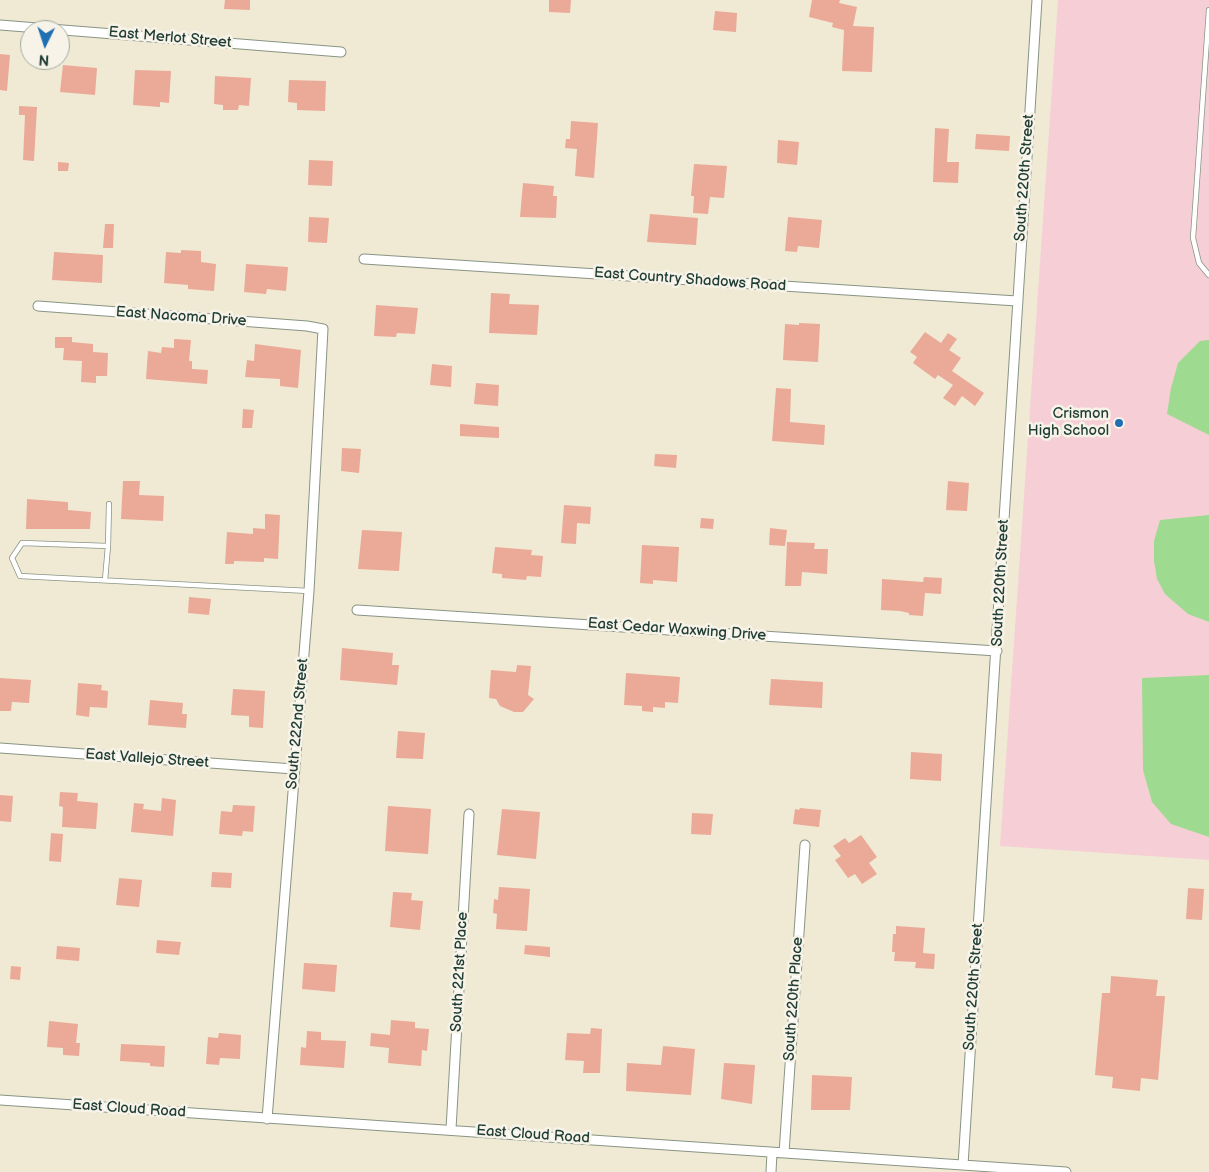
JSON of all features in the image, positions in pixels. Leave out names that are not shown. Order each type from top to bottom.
[{"type":"street","name":"South 220th Street","points":[[963,1165],[1037,0]]},
{"type":"street","name":"East Merlot Street","points":[[0,25],[341,52]]},
{"type":"street","name":"East Country Shadows Road","points":[[364,259],[1017,301]]},
{"type":"street","name":"East Nacoma Drive","points":[[38,306],[307,326],[323,329]]},
{"type":"street","name":"South 222nd Street","points":[[266,1119],[309,591],[323,329]]},
{"type":"street","name":"East Cedar Waxwing Drive","points":[[357,610],[997,651]]},
{"type":"street","name":"East Vallejo Street","points":[[0,748],[294,769]]},
{"type":"street","name":"South 221st Place","points":[[451,1129],[469,814]]},
{"type":"street","name":"South 220th Place","points":[[784,1153],[805,845]]},
{"type":"street","name":"East Cloud Road","points":[[0,1100],[1066,1172]]},
{"type":"street","points":[[771,1172],[772,1153]]},
{"type":"lane","points":[[1209,10],[1192,238],[1199,263],[1209,275]]},
{"type":"lane","points":[[105,580],[109,504]]},
{"type":"lane","points":[[108,546],[22,543],[12,558],[20,576],[309,591]]},
{"type":"shaded area","name":"Crismon High School","points":[[1058,0],[1209,0],[1209,860],[1000,846]]},
{"type":"green space","points":[[1209,340],[1209,435],[1167,414],[1171,388],[1178,363],[1200,341]]},
{"type":"green space","points":[[1209,515],[1209,622],[1188,614],[1165,594],[1157,579],[1154,561],[1154,541],[1160,520]]},
{"type":"green space","points":[[1209,675],[1209,837],[1171,824],[1152,802],[1143,770],[1142,678]]},
{"type":"building","points":[[225,0],[250,0],[250,10],[224,9]]},
{"type":"building","points":[[549,0],[571,0],[570,13],[549,12]]},
{"type":"building","points":[[812,0],[840,0],[839,3],[857,7],[853,26],[874,27],[872,72],[842,71],[844,30],[832,27],[833,23],[809,17]]},
{"type":"building","points":[[715,11],[737,13],[736,32],[713,30]]},
{"type":"building","points":[[0,54],[10,55],[7,91],[0,90]]},
{"type":"building","points":[[70,66],[97,68],[95,95],[60,92],[62,70],[70,70]]},
{"type":"building","points":[[135,70],[171,71],[169,103],[160,102],[160,107],[133,105]]},
{"type":"building","points":[[215,76],[251,78],[249,106],[239,105],[238,110],[223,110],[223,105],[214,104]]},
{"type":"building","points":[[289,80],[326,81],[325,111],[297,110],[297,103],[288,102]]},
{"type":"building","points":[[19,106],[37,107],[34,161],[23,160],[25,115],[19,115]]},
{"type":"building","points":[[571,121],[598,123],[594,178],[575,176],[577,149],[565,148],[566,139],[570,139]]},
{"type":"building","points":[[935,128],[949,129],[947,162],[959,162],[958,183],[933,182]]},
{"type":"building","points":[[976,134],[1010,136],[1009,151],[975,149]]},
{"type":"building","points":[[778,140],[799,142],[797,165],[777,163]]},
{"type":"building","points":[[309,160],[333,161],[332,186],[308,185]]},
{"type":"building","points":[[58,162],[69,163],[68,171],[58,171]]},
{"type":"building","points":[[694,164],[727,166],[724,198],[710,197],[708,214],[693,213],[694,196],[691,196]]},
{"type":"building","points":[[523,183],[554,186],[553,196],[557,196],[556,218],[520,217]]},
{"type":"building","points":[[650,214],[698,218],[696,245],[647,242]]},
{"type":"building","points":[[309,217],[329,218],[327,243],[308,242]]},
{"type":"building","points":[[788,217],[822,220],[819,248],[798,246],[797,252],[785,251]]},
{"type":"building","points":[[105,224],[114,224],[113,248],[103,248]]},
{"type":"building","points":[[181,250],[201,251],[201,262],[216,264],[214,291],[188,289],[188,285],[164,283],[166,252],[181,253]]},
{"type":"building","points":[[54,252],[103,255],[102,283],[52,280]]},
{"type":"building","points":[[246,264],[288,267],[286,291],[267,289],[266,294],[244,292]]},
{"type":"building","points":[[491,293],[510,294],[509,304],[539,305],[537,335],[489,333]]},
{"type":"building","points":[[376,305],[418,308],[415,334],[397,333],[396,337],[374,336]]},
{"type":"building","points":[[799,323],[820,324],[818,362],[783,360],[785,324],[799,325]]},
{"type":"building","points":[[925,332],[941,343],[948,333],[957,339],[949,350],[961,358],[952,371],[984,393],[975,406],[962,396],[955,406],[943,398],[953,385],[938,375],[935,379],[913,363],[917,357],[910,352]]},
{"type":"building","points":[[55,337],[72,337],[72,342],[93,344],[93,352],[108,353],[107,376],[96,376],[96,383],[81,382],[82,361],[63,360],[64,348],[55,348]]},
{"type":"building","points":[[174,339],[191,340],[189,361],[192,361],[192,369],[208,370],[207,384],[146,379],[148,351],[161,353],[162,347],[174,348]]},
{"type":"building","points":[[255,344],[301,350],[298,388],[280,386],[280,379],[245,377],[247,360],[254,361]]},
{"type":"building","points":[[432,364],[452,366],[451,387],[430,385]]},
{"type":"building","points":[[476,383],[499,385],[498,406],[474,404]]},
{"type":"building","points":[[776,388],[791,389],[790,422],[825,425],[824,445],[772,441]]},
{"type":"building","points":[[243,409],[254,410],[252,428],[242,428]]},
{"type":"building","points":[[460,424],[499,427],[499,438],[460,436]]},
{"type":"building","points":[[342,448],[361,449],[359,473],[341,471]]},
{"type":"building","points":[[655,454],[677,455],[676,468],[654,466]]},
{"type":"building","points":[[123,481],[140,481],[139,495],[164,496],[163,521],[121,519]]},
{"type":"building","points":[[948,481],[969,483],[967,511],[946,510]]},
{"type":"building","points":[[27,499],[68,502],[68,510],[91,512],[90,529],[26,529]]},
{"type":"building","points":[[564,505],[591,507],[590,524],[577,523],[576,544],[561,543]]},
{"type":"building","points":[[265,514],[280,515],[278,559],[264,558],[264,562],[234,561],[234,564],[225,564],[227,532],[253,534],[253,528],[265,529]]},
{"type":"building","points":[[701,518],[714,519],[713,529],[700,528]]},
{"type":"building","points":[[770,528],[787,530],[785,546],[769,545]]},
{"type":"building","points":[[362,530],[402,532],[399,571],[358,569]]},
{"type":"building","points":[[787,542],[815,543],[814,549],[828,549],[827,574],[802,572],[801,586],[785,586]]},
{"type":"building","points":[[642,545],[679,547],[677,582],[653,580],[653,584],[640,583]]},
{"type":"building","points":[[495,547],[532,550],[531,555],[543,556],[541,577],[527,576],[526,580],[502,578],[502,574],[492,573]]},
{"type":"building","points":[[924,577],[942,578],[941,594],[925,593],[923,616],[909,615],[909,613],[900,611],[881,610],[882,579],[923,582]]},
{"type":"building","points":[[189,597],[211,599],[209,615],[188,613]]},
{"type":"building","points":[[342,648],[393,653],[392,665],[399,665],[397,685],[340,680]]},
{"type":"building","points":[[517,665],[531,666],[528,695],[534,699],[523,712],[514,712],[500,706],[496,699],[489,698],[491,670],[516,672]]},
{"type":"building","points":[[626,673],[680,677],[678,703],[665,702],[665,708],[653,707],[653,712],[642,711],[642,706],[624,705]]},
{"type":"building","points":[[0,678],[31,680],[29,703],[12,702],[11,711],[0,711]]},
{"type":"building","points":[[771,679],[823,682],[822,708],[769,705]]},
{"type":"building","points":[[78,683],[102,685],[101,690],[108,691],[107,708],[90,707],[89,717],[76,715]]},
{"type":"building","points":[[233,689],[265,691],[263,728],[249,727],[249,716],[231,715]]},
{"type":"building","points":[[150,700],[183,703],[182,714],[187,714],[186,728],[148,725]]},
{"type":"building","points":[[398,731],[425,733],[423,759],[396,758]]},
{"type":"building","points":[[911,752],[942,754],[941,781],[910,779]]},
{"type":"building","points":[[60,792],[78,793],[77,801],[98,803],[96,829],[62,827],[63,807],[59,806]]},
{"type":"building","points":[[0,795],[13,796],[11,822],[0,821]]},
{"type":"building","points":[[162,798],[176,800],[173,836],[131,832],[134,803],[144,804],[143,809],[161,811]]},
{"type":"building","points":[[233,805],[255,806],[253,832],[243,831],[242,836],[219,834],[221,811],[232,812]]},
{"type":"building","points":[[388,806],[431,809],[428,854],[385,851]]},
{"type":"building","points":[[800,808],[821,810],[819,827],[793,824],[795,809],[799,810]]},
{"type":"building","points":[[502,809],[540,812],[536,859],[497,855]]},
{"type":"building","points":[[692,813],[713,814],[711,835],[691,834]]},
{"type":"building","points":[[51,833],[63,834],[61,862],[49,861]]},
{"type":"building","points":[[861,835],[877,857],[869,863],[877,874],[862,884],[855,874],[848,878],[835,860],[841,856],[833,846],[845,838],[849,843]]},
{"type":"building","points":[[212,872],[232,873],[231,888],[211,887]]},
{"type":"building","points":[[119,878],[142,880],[139,907],[116,905]]},
{"type":"building","points":[[499,887],[530,889],[527,931],[496,929],[497,914],[493,913],[494,899],[498,900]]},
{"type":"building","points":[[1188,888],[1204,889],[1202,920],[1186,919]]},
{"type":"building","points":[[393,892],[412,893],[411,900],[423,901],[420,930],[390,927]]},
{"type":"building","points":[[896,926],[925,928],[923,953],[935,954],[934,969],[915,968],[916,962],[894,961],[895,952],[892,952],[893,934],[896,934]]},
{"type":"building","points":[[157,940],[181,942],[179,955],[156,953]]},
{"type":"building","points":[[525,945],[550,947],[550,957],[524,954]]},
{"type":"building","points":[[57,946],[80,948],[79,961],[56,959]]},
{"type":"building","points":[[304,963],[337,965],[335,992],[302,989]]},
{"type":"building","points":[[11,966],[21,967],[20,980],[10,979]]},
{"type":"building","points":[[1111,976],[1158,980],[1156,996],[1165,996],[1158,1080],[1141,1078],[1140,1091],[1112,1088],[1113,1077],[1095,1075],[1102,993],[1110,993]]},
{"type":"building","points":[[391,1020],[415,1022],[415,1028],[429,1029],[427,1051],[422,1050],[421,1066],[388,1063],[389,1048],[370,1046],[371,1033],[390,1035]]},
{"type":"building","points":[[49,1021],[78,1024],[76,1043],[80,1043],[79,1056],[63,1055],[63,1048],[47,1047]]},
{"type":"building","points":[[591,1028],[602,1029],[600,1073],[583,1073],[584,1061],[565,1060],[567,1033],[590,1034]]},
{"type":"building","points":[[307,1031],[321,1032],[321,1040],[346,1041],[344,1068],[300,1065],[301,1047],[306,1048]]},
{"type":"building","points":[[219,1033],[241,1035],[240,1059],[220,1058],[219,1065],[206,1064],[208,1037],[218,1038]]},
{"type":"building","points":[[121,1044],[165,1046],[164,1067],[150,1066],[150,1063],[120,1061]]},
{"type":"building","points":[[663,1046],[695,1049],[691,1095],[626,1091],[627,1063],[661,1065]]},
{"type":"building","points":[[724,1063],[755,1065],[752,1104],[721,1099]]},
{"type":"building","points":[[812,1075],[852,1077],[850,1110],[811,1110]]},
{"type":"place","name":"Crismon High School","points":[[1119,423]]}]
